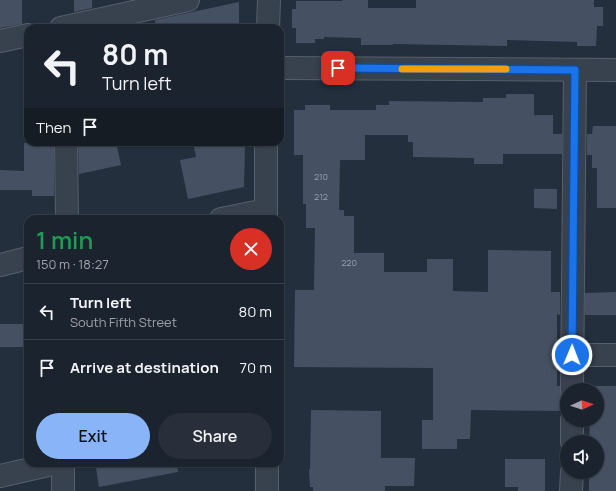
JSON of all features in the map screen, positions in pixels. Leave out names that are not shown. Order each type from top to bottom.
[{"type":"street","points":[[81,24],[188,0]]},
{"type":"street","points":[[268,24],[269,0]]},
{"type":"street","points":[[0,41],[24,36]]},
{"type":"street","points":[[284,68],[616,70]]},
{"type":"street","points":[[572,383],[575,70]]},
{"type":"street","points":[[66,146],[67,215]]},
{"type":"street","points":[[266,146],[266,215]]},
{"type":"street","points":[[0,265],[24,259]]},
{"type":"street","points":[[572,355],[616,356]]},
{"type":"street","points":[[0,476],[39,467]]},
{"type":"street","points":[[63,467],[63,491]]},
{"type":"street","points":[[267,467],[267,491]]},
{"type":"street","points":[[571,491],[572,479]]},
{"type":"building","points":[[0,0],[22,0],[22,24],[0,28]]},
{"type":"building","points":[[74,0],[92,0],[92,8],[74,12]]},
{"type":"building","points":[[368,0],[368,8],[416,8],[416,0],[594,0],[594,7],[603,7],[603,26],[597,26],[596,46],[577,46],[577,42],[507,40],[507,46],[393,44],[361,45],[361,38],[324,37],[324,39],[315,39],[315,43],[296,43],[296,28],[292,28],[292,9],[296,9],[296,1]]},
{"type":"building","points":[[239,2],[239,24],[156,24],[155,20]]},
{"type":"building","points":[[506,94],[534,94],[534,115],[553,115],[553,134],[562,134],[562,154],[503,154],[503,164],[474,164],[474,158],[413,157],[413,142],[408,142],[408,135],[365,135],[365,160],[340,160],[339,210],[344,210],[344,216],[354,216],[354,253],[384,253],[384,272],[427,272],[427,259],[453,259],[453,291],[488,292],[488,250],[551,251],[551,292],[560,292],[560,315],[557,314],[557,386],[560,386],[560,411],[471,410],[470,439],[457,439],[457,449],[422,449],[422,420],[433,420],[433,368],[294,367],[295,290],[314,290],[315,228],[306,228],[306,204],[303,204],[303,155],[294,155],[294,110],[305,110],[305,105],[330,105],[330,110],[376,110],[376,105],[389,105],[389,101],[483,102],[483,98],[506,98]]},
{"type":"building","points":[[593,126],[616,126],[616,208],[597,208],[597,168],[592,168],[592,155],[587,155],[587,134],[592,134]]},
{"type":"building","points":[[24,146],[54,146],[54,196],[32,196],[32,190],[0,190],[0,170],[24,171]]},
{"type":"building","points":[[78,146],[117,146],[121,165],[79,174]]},
{"type":"building","points":[[194,146],[245,146],[244,187],[188,199],[180,160],[196,157]]},
{"type":"building","points":[[534,189],[557,189],[557,209],[534,208]]},
{"type":"building","points":[[616,292],[616,315],[585,315],[585,293]]},
{"type":"building","points":[[0,324],[24,324],[24,347],[0,347]]},
{"type":"building","points":[[604,386],[616,386],[616,491],[589,491],[589,479],[604,479],[604,435],[589,435],[590,427],[604,427]]},
{"type":"building","points":[[311,410],[381,411],[381,458],[415,458],[414,486],[385,486],[385,491],[313,491],[313,487],[310,487],[309,469]]},
{"type":"building","points":[[505,459],[545,459],[545,491],[518,491],[518,487],[505,487]]},
{"type":"building","points":[[177,467],[178,472],[99,487],[96,468]]},
{"type":"slow traffic","points":[[402,69],[506,69]]},
{"type":"route","points":[[338,68],[575,70],[572,355]]}]
